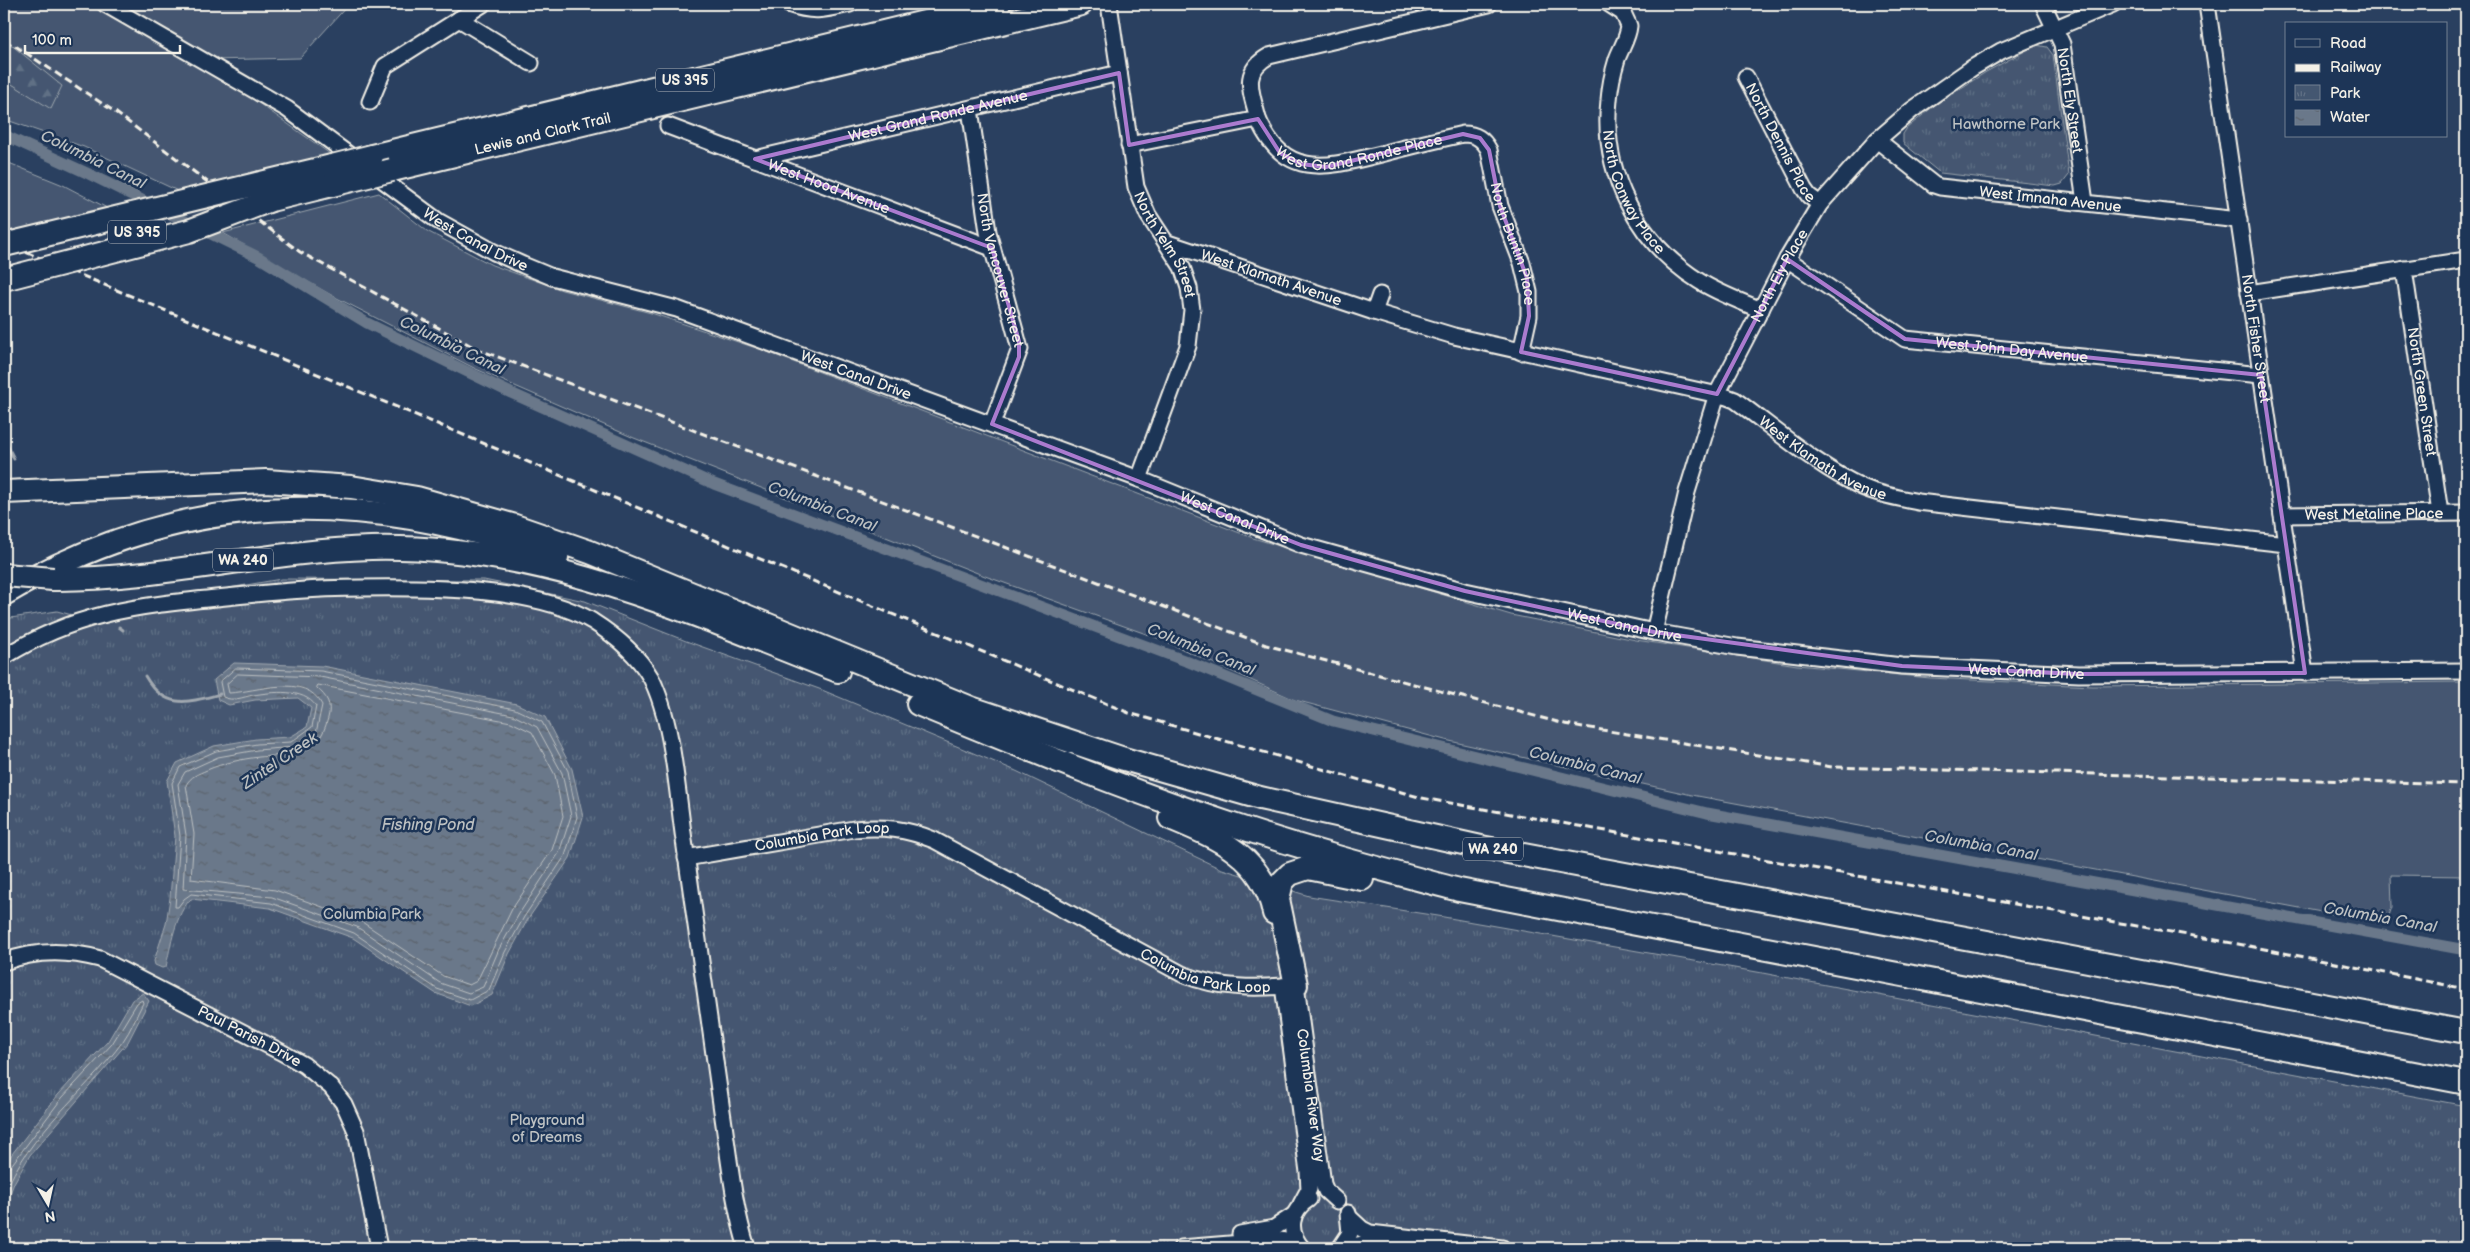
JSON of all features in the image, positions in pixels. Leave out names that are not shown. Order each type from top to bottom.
[{"type":"highway","name":"Lewis and Clark Trail","points":[[332,175],[372,156],[1000,4]]},
{"type":"highway","name":"Lewis and Clark Trail","points":[[4,264],[266,191],[332,175],[392,170],[1081,4]]},
{"type":"highway","name":"Lewis and Clark Trail","points":[[4,245],[266,191]]},
{"type":"highway","points":[[4,279],[189,231],[266,191]]},
{"type":"highway","name":"WA 240","points":[[4,492],[266,481],[351,487],[431,502],[556,540],[971,708],[1124,759],[1260,798],[1356,821],[1490,849],[2466,1032]]},
{"type":"highway","points":[[4,484],[124,486]]},
{"type":"highway","points":[[4,575],[54,549],[122,523],[185,507],[259,496],[326,494],[389,500],[450,512],[556,540]]},
{"type":"highway","points":[[4,594],[55,565],[86,551],[154,529],[192,519],[234,512],[319,508],[380,512],[476,531],[595,571],[669,604]]},
{"type":"highway","name":"WA 240","points":[[4,575],[53,579],[142,574],[336,550],[411,549],[472,554],[539,565],[607,583],[669,604],[1000,738],[1234,826],[1459,890],[2466,1083]]},
{"type":"highway","points":[[1000,738],[1095,786],[1199,830],[1227,844],[1243,857],[1262,880],[1270,899],[1290,986]]},
{"type":"highway","points":[[1290,986],[1278,893],[1282,882],[1290,874],[1308,868],[1512,912],[1620,932],[1752,946]]},
{"type":"street","name":"West Canal Drive","points":[[105,4],[287,109],[438,221],[494,252],[552,277],[677,309],[1139,479],[1301,545],[1465,591],[1654,632],[1737,647],[1902,666],[2079,674],[2466,671]]},
{"type":"street","points":[[370,102],[386,66],[483,4]]},
{"type":"street","points":[[788,4],[804,10],[819,11],[850,4]]},
{"type":"street","name":"North Yelm Street","points":[[1109,4],[1133,174],[1141,199],[1154,225],[1180,262],[1189,288],[1192,322],[1178,374],[1139,479]]},
{"type":"street","points":[[1129,144],[1258,120],[1250,83],[1250,74],[1261,60],[1269,56],[1489,4]]},
{"type":"street","name":"North Conway Place","points":[[1609,4],[1618,8],[1627,18],[1629,32],[1612,79],[1607,120],[1611,158],[1626,200],[1648,236],[1680,268],[1714,290],[1761,310]]},
{"type":"street","name":"North Ely Street","points":[[2043,4],[2062,44],[2086,202]]},
{"type":"street","points":[[2055,27],[2113,4]]},
{"type":"street","name":"North Fisher Street","points":[[2207,4],[2305,673]]},
{"type":"street","points":[[459,19],[531,63]]},
{"type":"street","name":"North Ely Place","points":[[1654,632],[1687,492],[1717,394],[1787,259],[1820,204],[1877,140],[1912,110],[1972,68],[2001,51],[2055,27]]},
{"type":"street","name":"West Grand Ronde Avenue","points":[[755,159],[1119,73]]},
{"type":"street","name":"North Dennis Place","points":[[1746,77],[1804,189],[1809,196],[1820,204]]},
{"type":"street","name":"North Vancouver Street","points":[[970,109],[988,232],[1020,349],[992,424]]},
{"type":"street","name":"West Grand Ronde Place","points":[[1258,120],[1264,133],[1280,153],[1290,160],[1312,166],[1338,164],[1463,134],[1472,134],[1480,138]]},
{"type":"street","name":"West Hood Avenue","points":[[668,126],[992,248]]},
{"type":"street","name":"North Buntin Place","points":[[1480,138],[1489,150],[1500,206],[1527,278],[1529,316],[1521,352]]},
{"type":"street","name":"West Imnaha Avenue","points":[[1877,140],[1934,185],[1940,187],[2239,220]]},
{"type":"street","name":"West Klamath Avenue","points":[[1168,244],[1374,312],[1454,336],[1717,394],[1735,400],[1841,476],[1864,488],[1890,497],[1918,502],[2286,544]]},
{"type":"street","name":"West John Day Avenue","points":[[1787,259],[1905,339],[2262,375]]},
{"type":"street","points":[[2249,293],[2466,260]]},
{"type":"street","name":"North Green Street","points":[[2404,269],[2440,513]]},
{"type":"street","points":[[1374,312],[1380,295]]},
{"type":"street","name":"West Metaline Place","points":[[2282,515],[2466,513]]},
{"type":"street","points":[[4,657],[47,633],[98,614],[244,595],[321,589],[401,588],[497,594],[556,606],[580,615],[603,629],[636,658],[650,676],[658,695],[667,730],[695,932],[741,1230],[741,1248]]},
{"type":"street","name":"Columbia Park Loop","points":[[686,858],[854,829],[880,827],[899,829],[934,840],[1182,974],[1223,987],[1290,986]]},
{"type":"street","name":"Paul Parish Drive","points":[[4,962],[29,954],[66,952],[100,959],[304,1064],[331,1087],[344,1104],[356,1131],[379,1248]]},
{"type":"street","name":"Columbia River Way","points":[[1290,986],[1323,1184],[1326,1191],[1337,1201],[1349,1217]]},
{"type":"street","name":"Columbia River Way","points":[[1290,986],[1309,1184],[1298,1210]]},
{"type":"street","points":[[1184,1248],[1274,1228],[1319,1197],[1337,1201]]},
{"type":"street","points":[[1298,1210],[1292,1233],[1302,1248]]},
{"type":"street","points":[[1349,1217],[1362,1229],[1370,1233],[1502,1248]]},
{"type":"street","points":[[1342,1248],[1350,1233],[1349,1217]]},
{"type":"street","points":[[741,1230],[747,1248]]},
{"type":"street","points":[[1184,1248],[1279,1240],[1291,1242],[1302,1248]]},
{"type":"street","points":[[1342,1248],[1367,1243],[1450,1243]]},
{"type":"highlighted area","points":[[1119,73],[1129,145],[1258,119],[1280,153],[1301,164],[1326,167],[1463,134],[1480,138],[1489,150],[1500,206],[1527,278],[1529,316],[1521,352],[1717,394],[1787,259],[1905,339],[2261,375],[2305,673],[2079,674],[1902,666],[1654,632],[1465,591],[1301,545],[992,424],[1019,357],[1019,341],[992,248],[755,159]]},
{"type":"green space","points":[[4,4],[90,4],[250,97],[333,156],[180,192],[84,147],[4,119],[4,79],[51,108],[61,86],[4,39]]},
{"type":"green space","points":[[118,4],[349,4],[300,58],[210,60]]},
{"type":"green space","points":[[4,39],[62,86],[51,109],[4,79]]},
{"type":"green space","name":"Hawthorne Park","points":[[2036,45],[2047,47],[2053,55],[2069,175],[2062,184],[2055,186],[1940,173],[1903,143],[1903,134],[1907,128],[1935,105],[1986,72]]},
{"type":"green space","points":[[4,161],[63,185],[111,210],[4,236]]},
{"type":"green space","points":[[379,193],[427,231],[492,265],[562,290],[651,313],[762,350],[1253,538],[1511,615],[1636,640],[1797,665],[1930,678],[2092,686],[2466,682],[2466,876],[2391,875],[2392,907],[2386,924],[1692,795],[1445,740],[1295,700],[1160,639],[985,576],[634,438],[476,369],[333,296],[223,233]]},
{"type":"green space","name":"Columbia Park","points":[[281,579],[484,580],[585,601],[686,641],[822,690],[1014,770],[1219,868],[1309,896],[1438,916],[1757,972],[2466,1106],[2466,1248],[4,1248],[4,619],[57,611],[72,615]]},
{"type":"water","name":"Fishing Pond","points":[[234,663],[322,666],[517,704],[545,717],[572,769],[583,817],[570,858],[528,919],[509,954],[492,995],[471,1006],[435,993],[353,938],[270,908],[191,899],[181,912],[166,967],[162,968],[155,965],[154,961],[166,924],[175,836],[167,781],[177,763],[214,746],[256,739],[290,737],[307,727],[311,708],[298,698],[255,700],[229,705],[218,700],[214,680]]},
{"type":"water","points":[[143,993],[149,1001],[128,1042],[30,1155],[14,1183],[4,1210],[4,1168],[12,1154],[58,1095],[108,1041],[132,1000]]},
{"type":"waterway","name":"Columbia Canal","points":[[4,135],[89,174],[258,257],[367,323],[511,393],[714,484],[1186,661],[1333,721],[1707,813],[2466,950]]},
{"type":"waterway","name":"Zintel Creek","points":[[4,439],[14,459]]},
{"type":"waterway","name":"Zintel Creek","points":[[119,627],[123,630]]},
{"type":"waterway","name":"Zintel Creek","points":[[145,676],[153,687],[169,699],[187,701],[220,694]]},
{"type":"railway","points":[[4,41],[17,47],[115,112],[300,252],[477,349],[1266,645],[1565,724],[1832,767],[2466,784]]},
{"type":"railway","points":[[4,243],[1129,713],[1422,798],[2249,946],[2466,989]]},
{"type":"park label","name":"Playground of Dreams","points":[[547,1128]]}]
